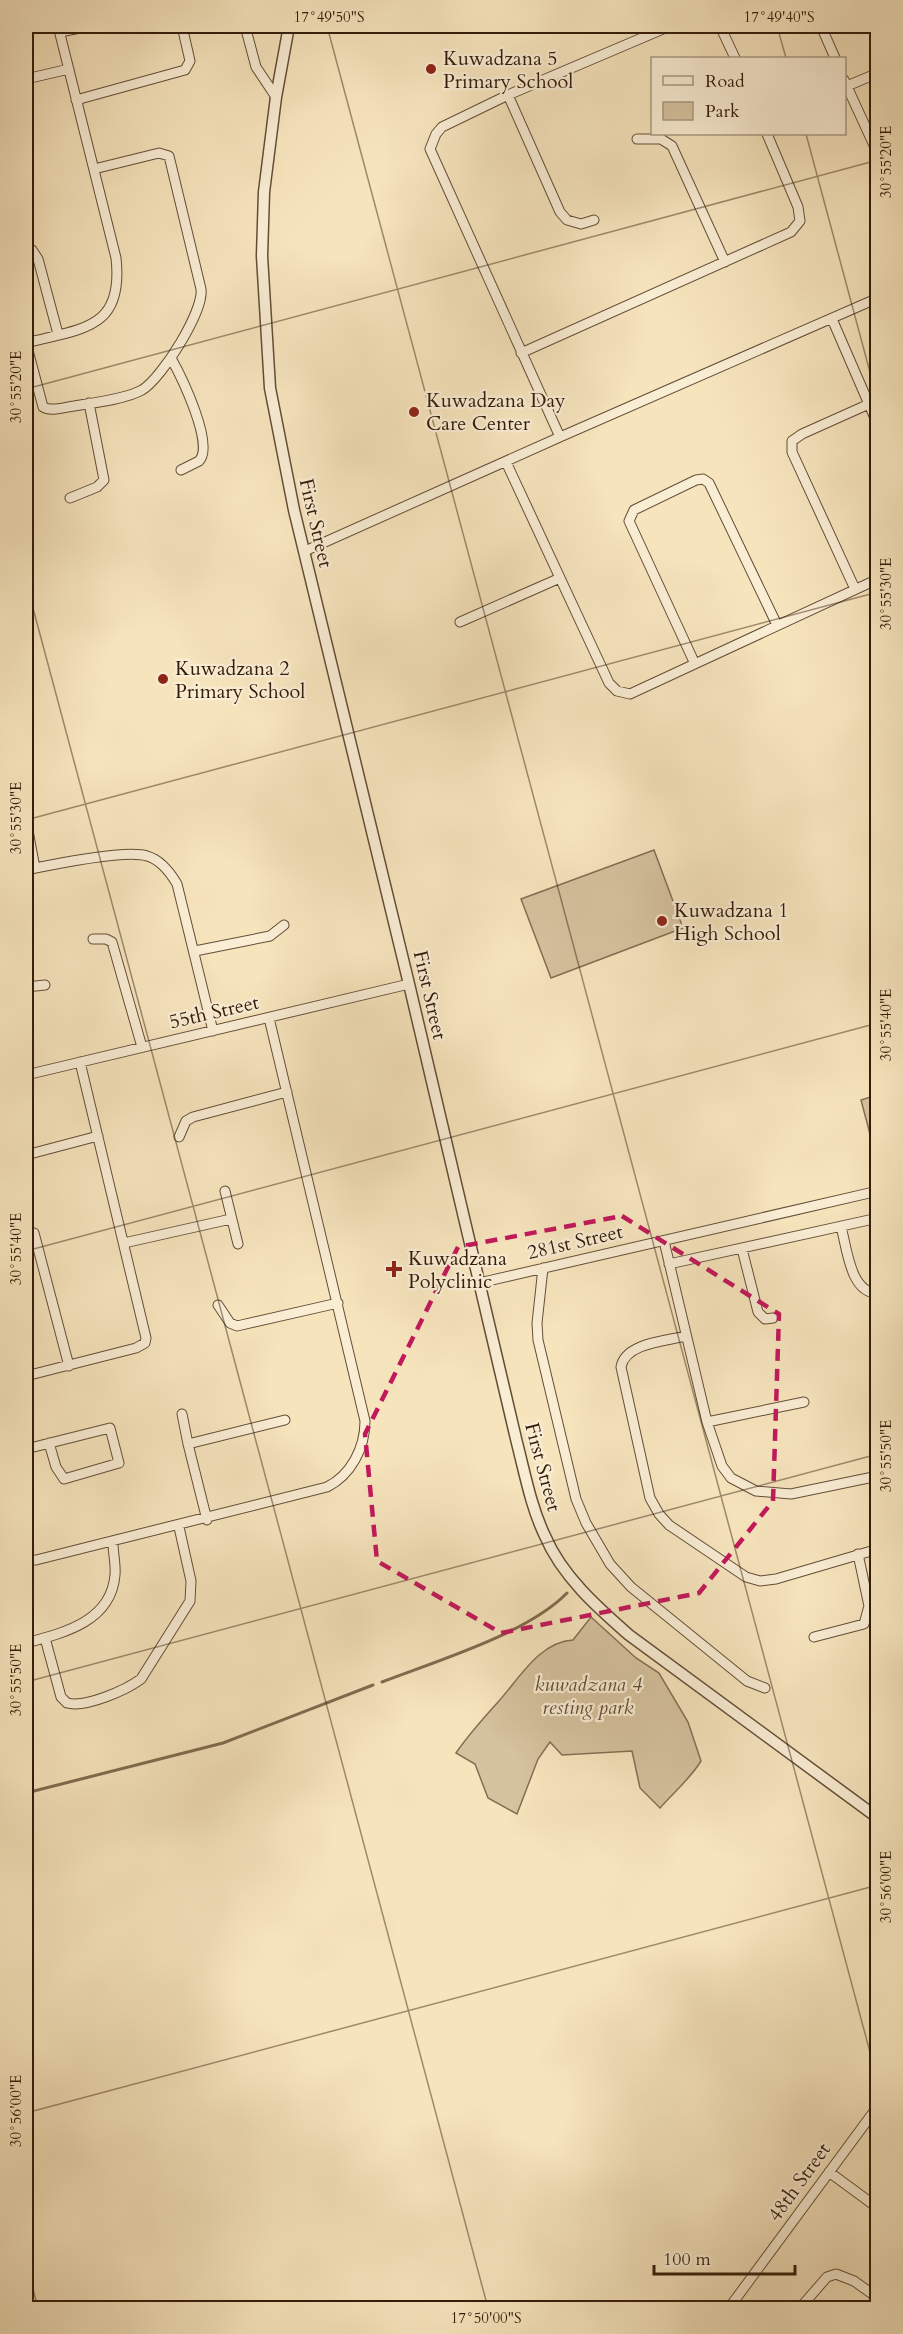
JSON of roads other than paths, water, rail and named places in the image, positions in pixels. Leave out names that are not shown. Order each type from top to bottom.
[{"type":"street","points":[[90,26],[59,29],[116,258],[119,282],[116,297],[108,312],[95,323],[26,343],[43,407],[50,410],[143,389],[171,358],[202,296],[169,156],[159,153],[94,169]]},
{"type":"street","points":[[76,100],[185,70],[190,61],[182,26]]},
{"type":"street","points":[[245,26],[256,67],[276,97]]},
{"type":"street","name":"First Street","points":[[289,26],[276,97],[264,192],[262,255],[265,334],[277,427],[304,551],[529,1491],[544,1536],[563,1567],[588,1598],[629,1635],[878,1818]]},
{"type":"street","points":[[560,437],[430,148],[442,127],[508,95],[670,26]]},
{"type":"street","points":[[720,26],[735,57]]},
{"type":"street","points":[[821,26],[835,57]]},
{"type":"street","points":[[26,79],[69,69]]},
{"type":"street","points":[[878,73],[846,83],[878,154]]},
{"type":"street","points":[[508,95],[560,212],[567,220],[581,225],[594,220]]},
{"type":"street","points":[[521,353],[791,232],[800,221],[798,207],[767,135]]},
{"type":"street","points":[[637,139],[661,139],[672,146],[725,262]]},
{"type":"street","points":[[26,248],[32,250],[38,259],[58,334]]},
{"type":"street","points":[[304,551],[878,298]]},
{"type":"street","points":[[832,320],[878,425]]},
{"type":"street","points":[[171,358],[188,389],[204,448],[199,461],[181,470]]},
{"type":"street","points":[[70,498],[98,487],[104,480],[89,403]]},
{"type":"street","points":[[855,589],[792,452],[792,441],[802,434],[868,404]]},
{"type":"street","points":[[506,462],[609,683],[617,692],[630,694],[878,579]]},
{"type":"street","points":[[695,664],[629,522],[634,510],[696,480],[703,479],[709,483],[777,625]]},
{"type":"street","points":[[460,622],[560,578]]},
{"type":"street","points":[[26,820],[30,869],[132,854],[150,857],[165,867],[177,884],[213,1030]]},
{"type":"street","points":[[195,951],[270,936],[284,925]]},
{"type":"street","points":[[93,939],[112,942],[142,1047]]},
{"type":"street","name":"55th Street","points":[[26,1075],[409,984]]},
{"type":"street","points":[[26,987],[45,985]]},
{"type":"street","points":[[26,1560],[36,1560],[113,1543],[327,1487],[339,1481],[352,1464],[365,1434],[365,1421],[269,1018]]},
{"type":"street","points":[[26,1376],[136,1348],[144,1343],[146,1333],[80,1062]]},
{"type":"street","points":[[179,1137],[186,1120],[193,1117],[287,1092]]},
{"type":"street","points":[[26,1155],[98,1136]]},
{"type":"street","points":[[225,1191],[238,1244]]},
{"type":"street","name":"281st Street","points":[[479,1283],[878,1191]]},
{"type":"street","points":[[669,1264],[878,1218]]},
{"type":"street","points":[[124,1243],[231,1219]]},
{"type":"street","points":[[841,1227],[856,1281],[863,1289],[878,1293]]},
{"type":"street","points":[[34,1233],[69,1366]]},
{"type":"street","points":[[664,1241],[706,1422],[722,1466],[731,1478],[756,1491],[791,1494],[878,1476]]},
{"type":"street","points":[[742,1249],[758,1312],[765,1318],[773,1318]]},
{"type":"street","points":[[543,1268],[537,1323],[538,1340],[576,1499],[586,1523],[610,1564],[631,1587],[747,1681],[765,1688]]},
{"type":"street","points":[[218,1305],[230,1323],[237,1326],[338,1303]]},
{"type":"street","points":[[686,1336],[633,1350],[624,1356],[621,1367],[650,1498],[669,1526],[746,1577],[760,1581],[776,1579],[878,1549]]},
{"type":"street","points":[[706,1422],[804,1402]]},
{"type":"street","points":[[182,1414],[207,1520]]},
{"type":"street","points":[[188,1444],[285,1420]]},
{"type":"street","points":[[26,1449],[49,1443],[110,1428],[119,1463],[64,1479],[56,1467],[49,1443]]},
{"type":"street","points":[[45,1638],[61,1696],[68,1703],[83,1704],[130,1687],[141,1679],[190,1601],[191,1581],[178,1527]]},
{"type":"street","points":[[26,1643],[86,1622],[100,1611],[111,1593],[115,1575],[113,1543]]},
{"type":"street","points":[[814,1637],[864,1624],[869,1606],[858,1554]]},
{"type":"street","name":"48th Street","points":[[729,2308],[878,2106]]},
{"type":"street","points":[[829,2172],[878,2208]]},
{"type":"street","points":[[800,2308],[827,2277],[836,2274],[854,2281],[878,2298]]},
{"type":"waterway","points":[[382,1682],[505,1634],[550,1608],[567,1593]]},
{"type":"waterway","points":[[26,1793],[223,1743],[373,1685]]},
{"type":"place","name":"Kuwadzana 5 Primary School","points":[[431,69]]},
{"type":"place","name":"Kuwadzana Day Care Center","points":[[414,412]]},
{"type":"place","name":"Kuwadzana 2 Primary School","points":[[163,679]]},
{"type":"place","name":"Kuwadzana 1 High School","points":[[662,921]]},
{"type":"place","name":"Kuwadzana Polyclinic","points":[[394,1269]]},
{"type":"park label","name":"kuwadzana 4 resting park","points":[[588,1696]]}]
